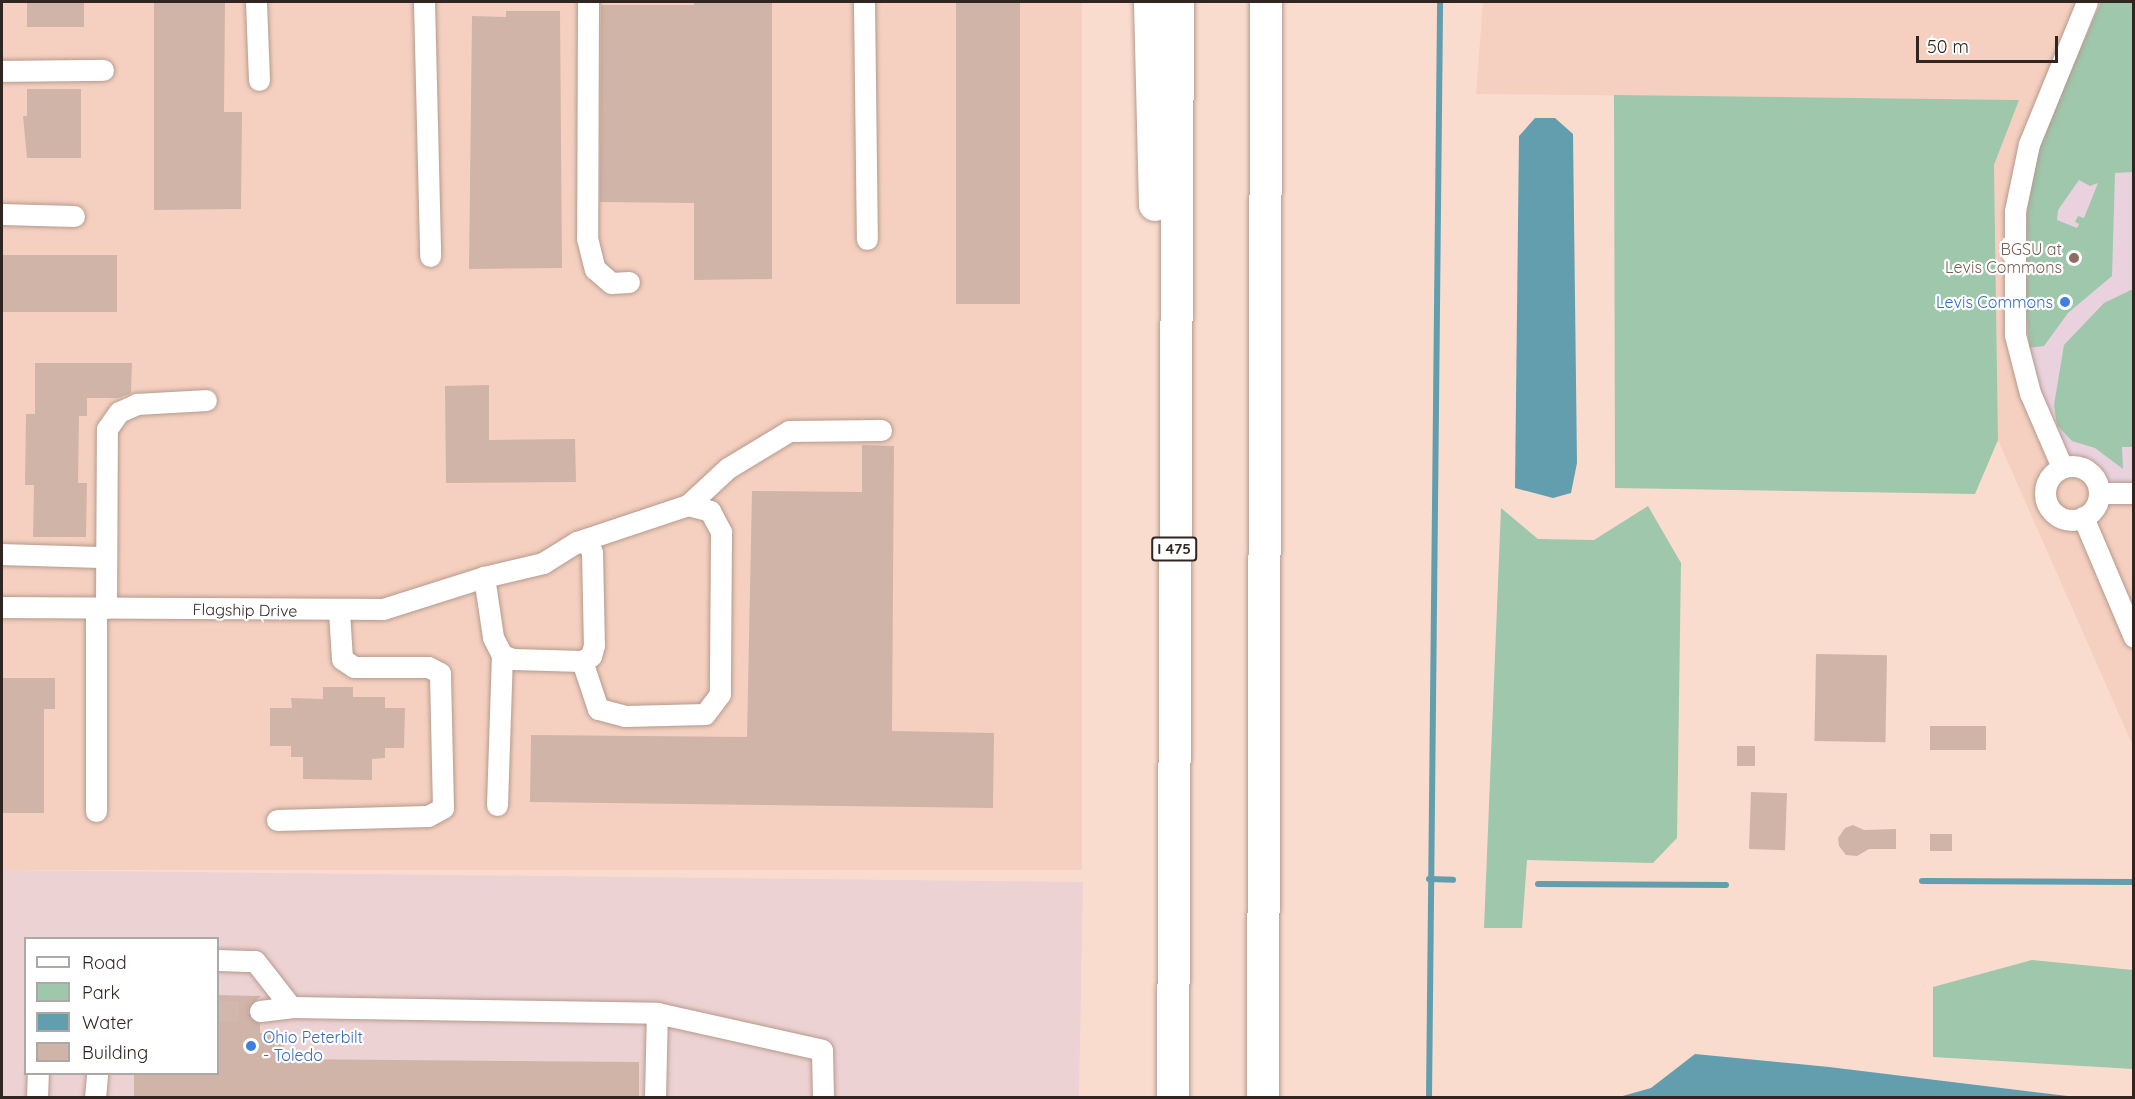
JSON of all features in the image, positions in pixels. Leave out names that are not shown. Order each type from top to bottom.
[{"type":"highway","points":[[1150,2],[1173,650]]},
{"type":"highway","name":"I 475","points":[[1173,1098],[1173,650],[1178,2]]},
{"type":"highway","points":[[1263,1098],[1266,11]]},
{"type":"street","points":[[256,2],[259,80]]},
{"type":"street","points":[[424,2],[430,256]]},
{"type":"street","points":[[588,2],[587,238],[595,269],[611,283],[629,282]]},
{"type":"street","points":[[864,2],[867,239]]},
{"type":"street","points":[[2062,467],[2030,393],[2015,335],[2015,211],[2029,144],[2087,2]]},
{"type":"street","points":[[2,71],[104,70]]},
{"type":"street","points":[[2,214],[74,216]]},
{"type":"street","points":[[96,811],[101,608],[106,556],[107,429],[119,412],[137,404],[206,400]]},
{"type":"street","points":[[688,504],[728,468],[789,431],[881,430]]},
{"type":"street","points":[[2072,465],[2089,472],[2099,493],[2094,508],[2083,517],[2062,518],[2047,503],[2047,482],[2062,467],[2072,465]]},
{"type":"street","points":[[2099,493],[2133,493]]},
{"type":"street","points":[[582,661],[598,709],[625,716],[705,714],[720,694],[722,532],[710,511],[688,504]]},
{"type":"street","name":"Flagship Drive","points":[[2,607],[339,611],[383,609],[484,577],[543,563],[577,542],[688,504]]},
{"type":"street","points":[[2083,517],[2133,637]]},
{"type":"street","points":[[502,655],[513,659],[582,661],[591,656],[594,645],[592,552],[587,543],[577,542]]},
{"type":"street","points":[[2,554],[106,556]]},
{"type":"street","points":[[484,577],[493,638],[502,655],[497,805]]},
{"type":"street","points":[[277,820],[428,816],[443,808],[440,673],[428,667],[354,667],[342,659],[339,611]]},
{"type":"street","points":[[219,960],[255,961],[291,1007]]},
{"type":"street","points":[[260,1011],[291,1007],[657,1013],[822,1050],[823,1098]]},
{"type":"street","points":[[655,1098],[657,1013]]},
{"type":"street","points":[[38,1075],[38,1098]]},
{"type":"street","points":[[95,1098],[97,1075]]},
{"type":"shaded area","points":[[2,2],[1082,2],[1082,870],[2,870]]},
{"type":"shaded area","points":[[1483,2],[2133,2],[2133,746],[1998,440],[1994,164],[2019,100],[1476,94]]},
{"type":"shaded area","name":"BGSU at Levis Commons","points":[[2087,2],[2133,2],[2133,493],[2097,484],[2081,467],[2067,466],[2030,393],[2015,211]]},
{"type":"shaded area","points":[[2,870],[1083,882],[1079,1097],[2,1098]]},
{"type":"green space","points":[[2101,2],[2133,2],[2133,172],[2115,173],[2112,276],[2068,313],[2044,346],[2029,348],[2025,295],[2028,182],[2038,147]],"holes":[[[2079,180],[2090,186],[2098,183],[2084,218],[2078,216],[2075,222],[2079,224],[2077,228],[2057,220],[2058,210]]]},
{"type":"green space","points":[[1614,95],[2019,100],[1994,165],[1998,440],[1975,494],[1615,488]]},
{"type":"green space","points":[[2133,289],[2133,447],[2122,447],[2123,469],[2095,448],[2072,441],[2057,425],[2054,405],[2064,345],[2104,303]]},
{"type":"green space","points":[[1648,506],[1681,563],[1677,838],[1653,863],[1527,860],[1522,928],[1484,928],[1501,508],[1538,539],[1594,540]]},
{"type":"green space","points":[[2032,960],[2133,970],[2133,1069],[1933,1057],[1933,987]]},
{"type":"water","points":[[1535,118],[1555,118],[1573,134],[1577,463],[1571,493],[1553,498],[1515,488],[1519,136]]},
{"type":"water","points":[[1695,1054],[1829,1067],[2076,1097],[1619,1097],[1651,1088]]},
{"type":"building","points":[[27,2],[84,2],[84,27],[27,27]]},
{"type":"building","points":[[154,2],[225,2],[224,112],[242,112],[241,209],[154,210]]},
{"type":"building","points":[[694,2],[772,2],[772,279],[694,280],[694,203],[600,202],[601,5],[694,5]]},
{"type":"building","points":[[956,2],[1020,2],[1020,304],[956,304]]},
{"type":"building","points":[[506,11],[560,11],[562,268],[469,269],[472,16],[506,17]]},
{"type":"building","points":[[27,89],[81,89],[81,158],[27,158],[23,116],[27,116]]},
{"type":"building","points":[[2,255],[117,255],[117,312],[2,312]]},
{"type":"building","points":[[35,363],[132,363],[131,393],[118,398],[87,398],[87,416],[79,416],[78,483],[87,483],[86,537],[33,537],[34,485],[25,485],[26,414],[35,414]]},
{"type":"building","points":[[489,385],[489,440],[575,439],[576,482],[446,483],[445,386]]},
{"type":"building","points":[[862,445],[894,446],[892,731],[994,733],[993,808],[530,802],[531,735],[747,737],[752,491],[862,492]]},
{"type":"building","points":[[1816,654],[1887,655],[1885,742],[1814,741]]},
{"type":"building","points":[[2,678],[55,678],[55,709],[44,709],[44,813],[2,813]]},
{"type":"building","points":[[323,687],[353,687],[353,697],[385,697],[385,708],[405,708],[404,748],[385,748],[385,758],[372,759],[372,780],[303,779],[303,757],[291,757],[291,746],[270,746],[270,708],[292,708],[291,698],[323,699]]},
{"type":"building","points":[[1930,726],[1986,726],[1986,750],[1930,750]]},
{"type":"building","points":[[1737,746],[1755,746],[1755,766],[1737,766]]},
{"type":"building","points":[[1751,792],[1787,793],[1785,850],[1749,849]]},
{"type":"building","points":[[1853,825],[1864,830],[1896,829],[1896,849],[1869,849],[1857,856],[1846,855],[1839,846],[1838,838],[1845,828]]},
{"type":"building","points":[[1930,834],[1952,834],[1952,851],[1930,851]]},
{"type":"building","name":"Ohio Peterbilt - Toledo","points":[[219,995],[261,996],[249,1006],[248,1013],[260,1024],[260,1033],[284,1033],[284,1059],[639,1062],[639,1098],[134,1098],[134,1075],[219,1075]]},
{"type":"waterway","points":[[1429,1098],[1440,2]]},
{"type":"waterway","points":[[1429,879],[1453,880]]},
{"type":"waterway","points":[[1922,881],[2134,882]]},
{"type":"waterway","points":[[1538,884],[1726,885]]},
{"type":"tunnel","points":[[219,1011],[260,1011]]},
{"type":"place","name":"BGSU at Levis Commons","points":[[2074,258]]},
{"type":"place","name":"Levis Commons","points":[[2065,302]]},
{"type":"place","name":"Ohio Peterbilt - Toledo","points":[[251,1046]]}]
